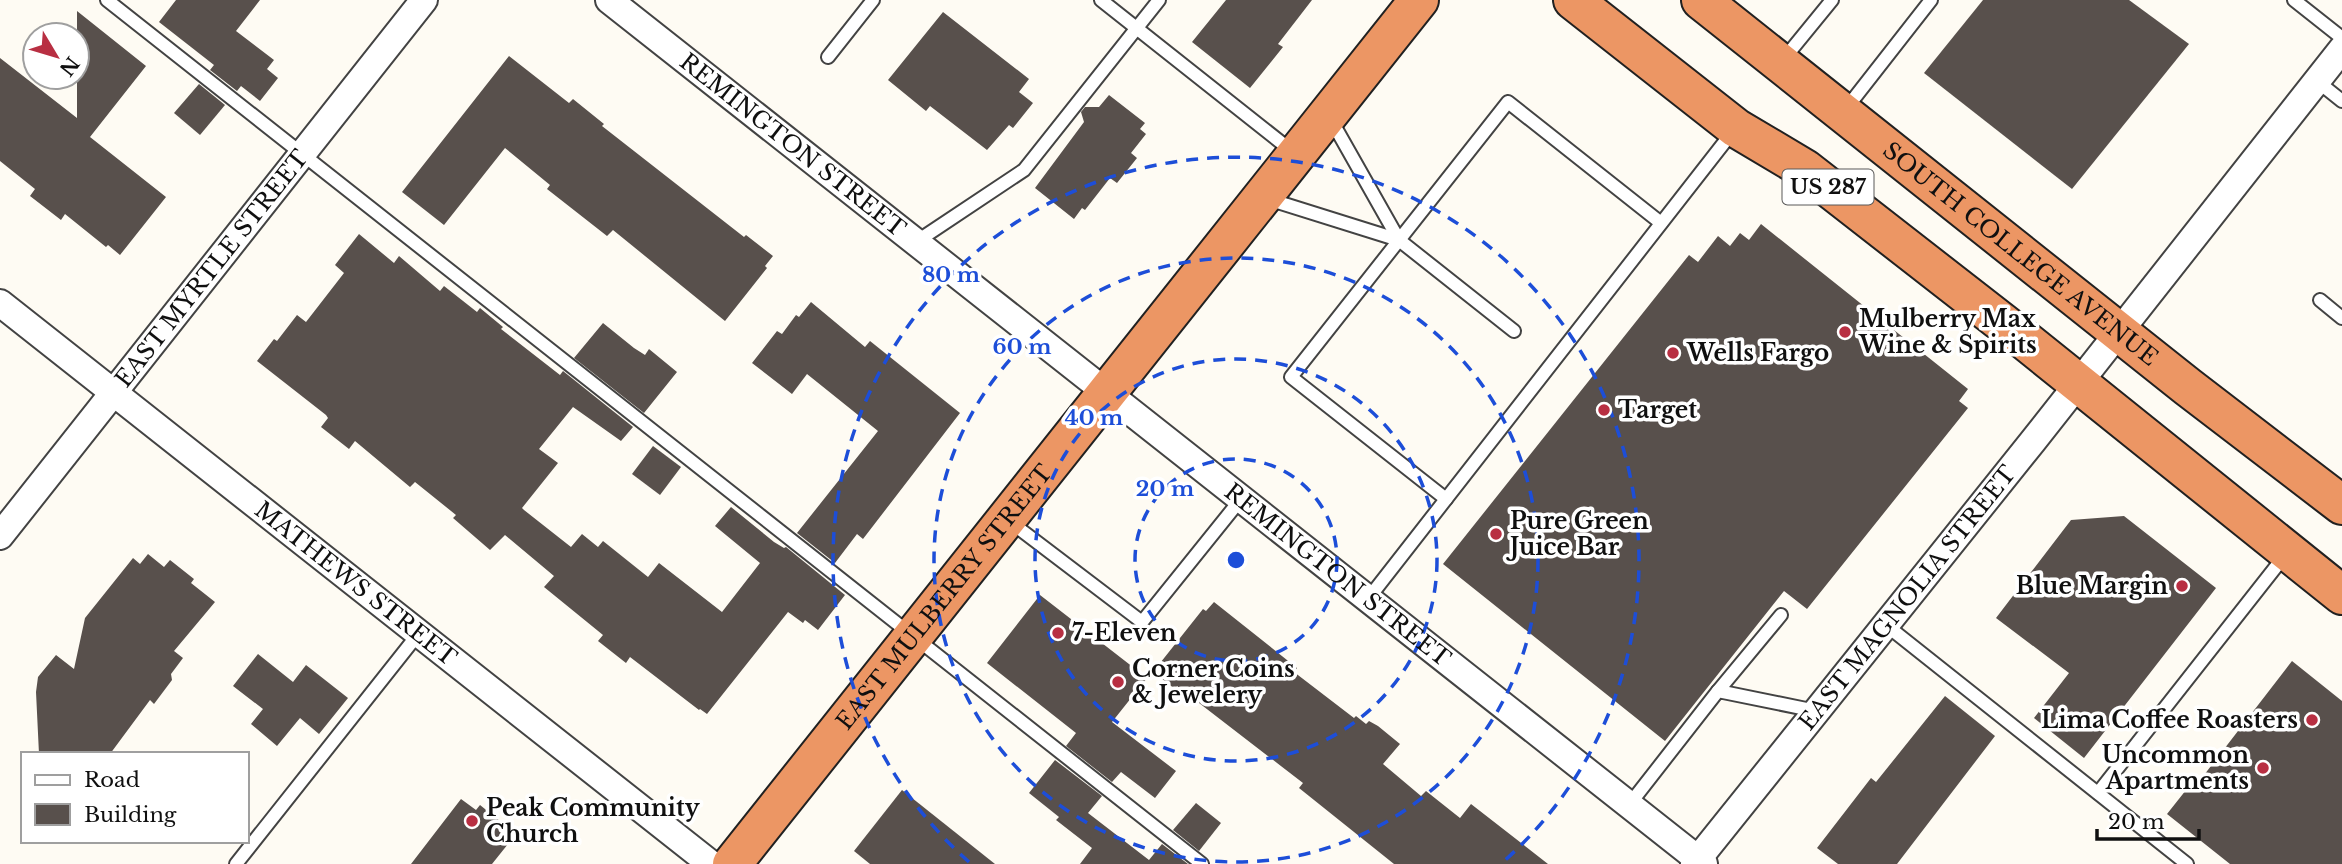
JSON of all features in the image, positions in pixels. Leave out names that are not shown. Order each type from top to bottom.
[{"type":"highway","name":"EAST MULBERRY STREET","points":[[732,864],[1419,0]]},
{"type":"highway","name":"US 287","points":[[1573,0],[1736,128],[1805,169],[2027,342],[2342,595]]},
{"type":"highway","name":"SOUTH COLLEGE AVENUE","points":[[1701,0],[2342,505]]},
{"type":"street","name":"EAST MYRTLE STREET","points":[[0,536],[424,0]]},
{"type":"street","name":"REMINGTON STREET","points":[[608,0],[1699,862]]},
{"type":"street","name":"EAST MAGNOLIA STREET","points":[[1699,862],[2342,49]]},
{"type":"street","name":"MATHEWS STREET","points":[[0,303],[711,864]]},
{"type":"lane","points":[[107,0],[1202,864]]},
{"type":"lane","points":[[828,57],[873,0]]},
{"type":"lane","points":[[1101,0],[1296,154]]},
{"type":"lane","points":[[916,242],[1024,170],[1159,0]]},
{"type":"lane","points":[[1781,62],[1832,0]]},
{"type":"lane","points":[[1843,112],[1931,0]]},
{"type":"lane","points":[[2294,0],[2342,38]]},
{"type":"lane","points":[[2317,81],[2342,101]]},
{"type":"lane","points":[[1446,499],[1291,377],[1508,102],[1661,223]]},
{"type":"lane","points":[[1329,115],[1399,240]]},
{"type":"lane","points":[[1368,599],[1736,128]]},
{"type":"lane","points":[[1261,197],[1399,240],[1514,331]]},
{"type":"lane","points":[[2320,300],[2342,318]]},
{"type":"lane","points":[[1006,518],[1142,622],[1241,499]]},
{"type":"lane","points":[[2098,793],[2287,552]]},
{"type":"lane","points":[[1629,805],[1781,615]]},
{"type":"lane","points":[[1886,625],[2187,864]]},
{"type":"lane","points":[[236,864],[418,633]]},
{"type":"lane","points":[[1718,691],[1816,711]]},
{"type":"building","points":[[176,0],[260,0],[236,31],[274,60],[267,69],[278,78],[260,101],[241,86],[237,91],[210,70],[214,65],[159,22]]},
{"type":"building","points":[[1226,0],[1312,0],[1278,44],[1283,47],[1250,88],[1192,42]]},
{"type":"building","points":[[1983,0],[2129,0],[2189,44],[2072,189],[1924,73]]},
{"type":"building","points":[[77,11],[90,21],[77,21]]},
{"type":"building","points":[[943,12],[1029,79],[1019,92],[1033,103],[1013,128],[1009,125],[987,150],[930,106],[926,111],[888,80]]},
{"type":"building","points":[[91,22],[146,66],[90,137],[166,197],[120,255],[65,214],[61,220],[30,196],[35,189],[0,161],[0,58],[21,74],[21,91],[42,91],[77,118],[77,91],[91,91]]},
{"type":"building","points":[[509,56],[569,103],[573,99],[604,124],[602,126],[744,237],[746,235],[773,256],[765,266],[767,268],[725,321],[613,230],[607,236],[547,189],[550,185],[505,148],[444,225],[402,192]]},
{"type":"building","points":[[199,84],[225,105],[200,135],[174,113]]},
{"type":"building","points":[[1109,95],[1145,123],[1140,129],[1146,134],[1131,153],[1137,158],[1117,183],[1110,178],[1085,210],[1082,208],[1074,219],[1035,188],[1084,122],[1081,112],[1085,107],[1099,107]]},
{"type":"building","points":[[1761,224],[1968,389],[1959,401],[1968,408],[1807,609],[1784,591],[1665,741],[1443,564],[1689,255],[1698,262],[1718,236],[1730,246],[1740,233],[1749,240]]},
{"type":"building","points":[[359,234],[394,263],[399,256],[440,291],[444,286],[477,312],[480,308],[503,327],[501,329],[560,375],[563,371],[633,427],[621,441],[573,407],[539,449],[558,463],[522,508],[524,510],[571,547],[582,534],[598,547],[603,541],[648,577],[659,563],[722,612],[760,563],[715,526],[731,507],[845,595],[818,630],[788,612],[707,714],[630,657],[626,663],[598,641],[603,635],[544,587],[554,576],[505,535],[490,550],[453,518],[456,515],[415,482],[410,487],[355,441],[349,449],[321,427],[328,418],[326,415],[257,361],[297,315],[306,322],[344,273],[335,265]]},
{"type":"building","points":[[811,302],[865,347],[870,341],[960,413],[863,539],[857,534],[835,563],[797,533],[878,431],[807,374],[792,394],[752,363],[777,331],[782,334],[796,315],[799,317]]},
{"type":"building","points":[[603,323],[634,348],[645,355],[649,349],[677,372],[644,413],[574,358]]},
{"type":"building","points":[[653,446],[681,467],[660,495],[632,474]]},
{"type":"building","points":[[2124,516],[2216,588],[2084,758],[2034,718],[2069,673],[1996,618],[2071,520]]},
{"type":"building","points":[[148,554],[164,567],[170,560],[194,579],[191,583],[215,602],[174,651],[183,658],[171,674],[172,680],[154,704],[150,700],[111,752],[39,752],[36,692],[38,677],[56,655],[74,669],[85,618],[133,558],[140,564]]},
{"type":"building","points":[[1040,595],[1147,678],[1112,722],[1176,771],[1155,798],[1121,772],[1112,782],[1066,746],[1076,733],[987,663]]},
{"type":"building","points":[[1214,602],[1297,668],[1294,672],[1354,718],[1356,716],[1366,724],[1369,721],[1378,726],[1400,744],[1383,764],[1421,796],[1426,791],[1460,818],[1471,804],[1548,864],[1394,864],[1299,788],[1303,783],[1177,686],[1175,689],[1153,672],[1203,609],[1206,611]]},
{"type":"building","points":[[258,654],[293,682],[306,665],[348,698],[319,734],[300,718],[277,746],[251,724],[263,709],[233,686]]},
{"type":"building","name":"Uncommon Apartments","points":[[2292,661],[2342,701],[2342,864],[2230,864],[2167,814],[2190,785],[2194,788]]},
{"type":"building","points":[[1945,696],[1995,736],[1897,864],[1838,864],[1817,848],[1871,778],[1876,782]]},
{"type":"building","points":[[1055,760],[1102,796],[1088,813],[1149,860],[1162,844],[1188,864],[1080,864],[1092,848],[1056,820],[1059,817],[1029,793]]},
{"type":"building","points":[[902,790],[995,864],[870,864],[854,851]]},
{"type":"building","name":"Peak Community Church","points":[[461,799],[476,810],[480,805],[516,834],[492,864],[411,864]]},
{"type":"building","points":[[1196,803],[1221,823],[1199,851],[1173,830]]},
{"type":"place","name":"Mulberry Max Wine & Spirits","points":[[1845,332]]},
{"type":"place","name":"Wells Fargo","points":[[1673,353]]},
{"type":"place","name":"Target","points":[[1604,410]]},
{"type":"place","name":"Pure Green Juice Bar","points":[[1496,534]]},
{"type":"place","name":"Blue Margin","points":[[2182,586]]},
{"type":"place","name":"7-Eleven","points":[[1058,633]]},
{"type":"place","name":"Corner Coins & Jewelery","points":[[1118,682]]},
{"type":"place","name":"Lima Coffee Roasters","points":[[2312,720]]},
{"type":"place","name":"Uncommon Apartments","points":[[2263,768]]},
{"type":"place","name":"Peak Community Church","points":[[472,821]]}]
